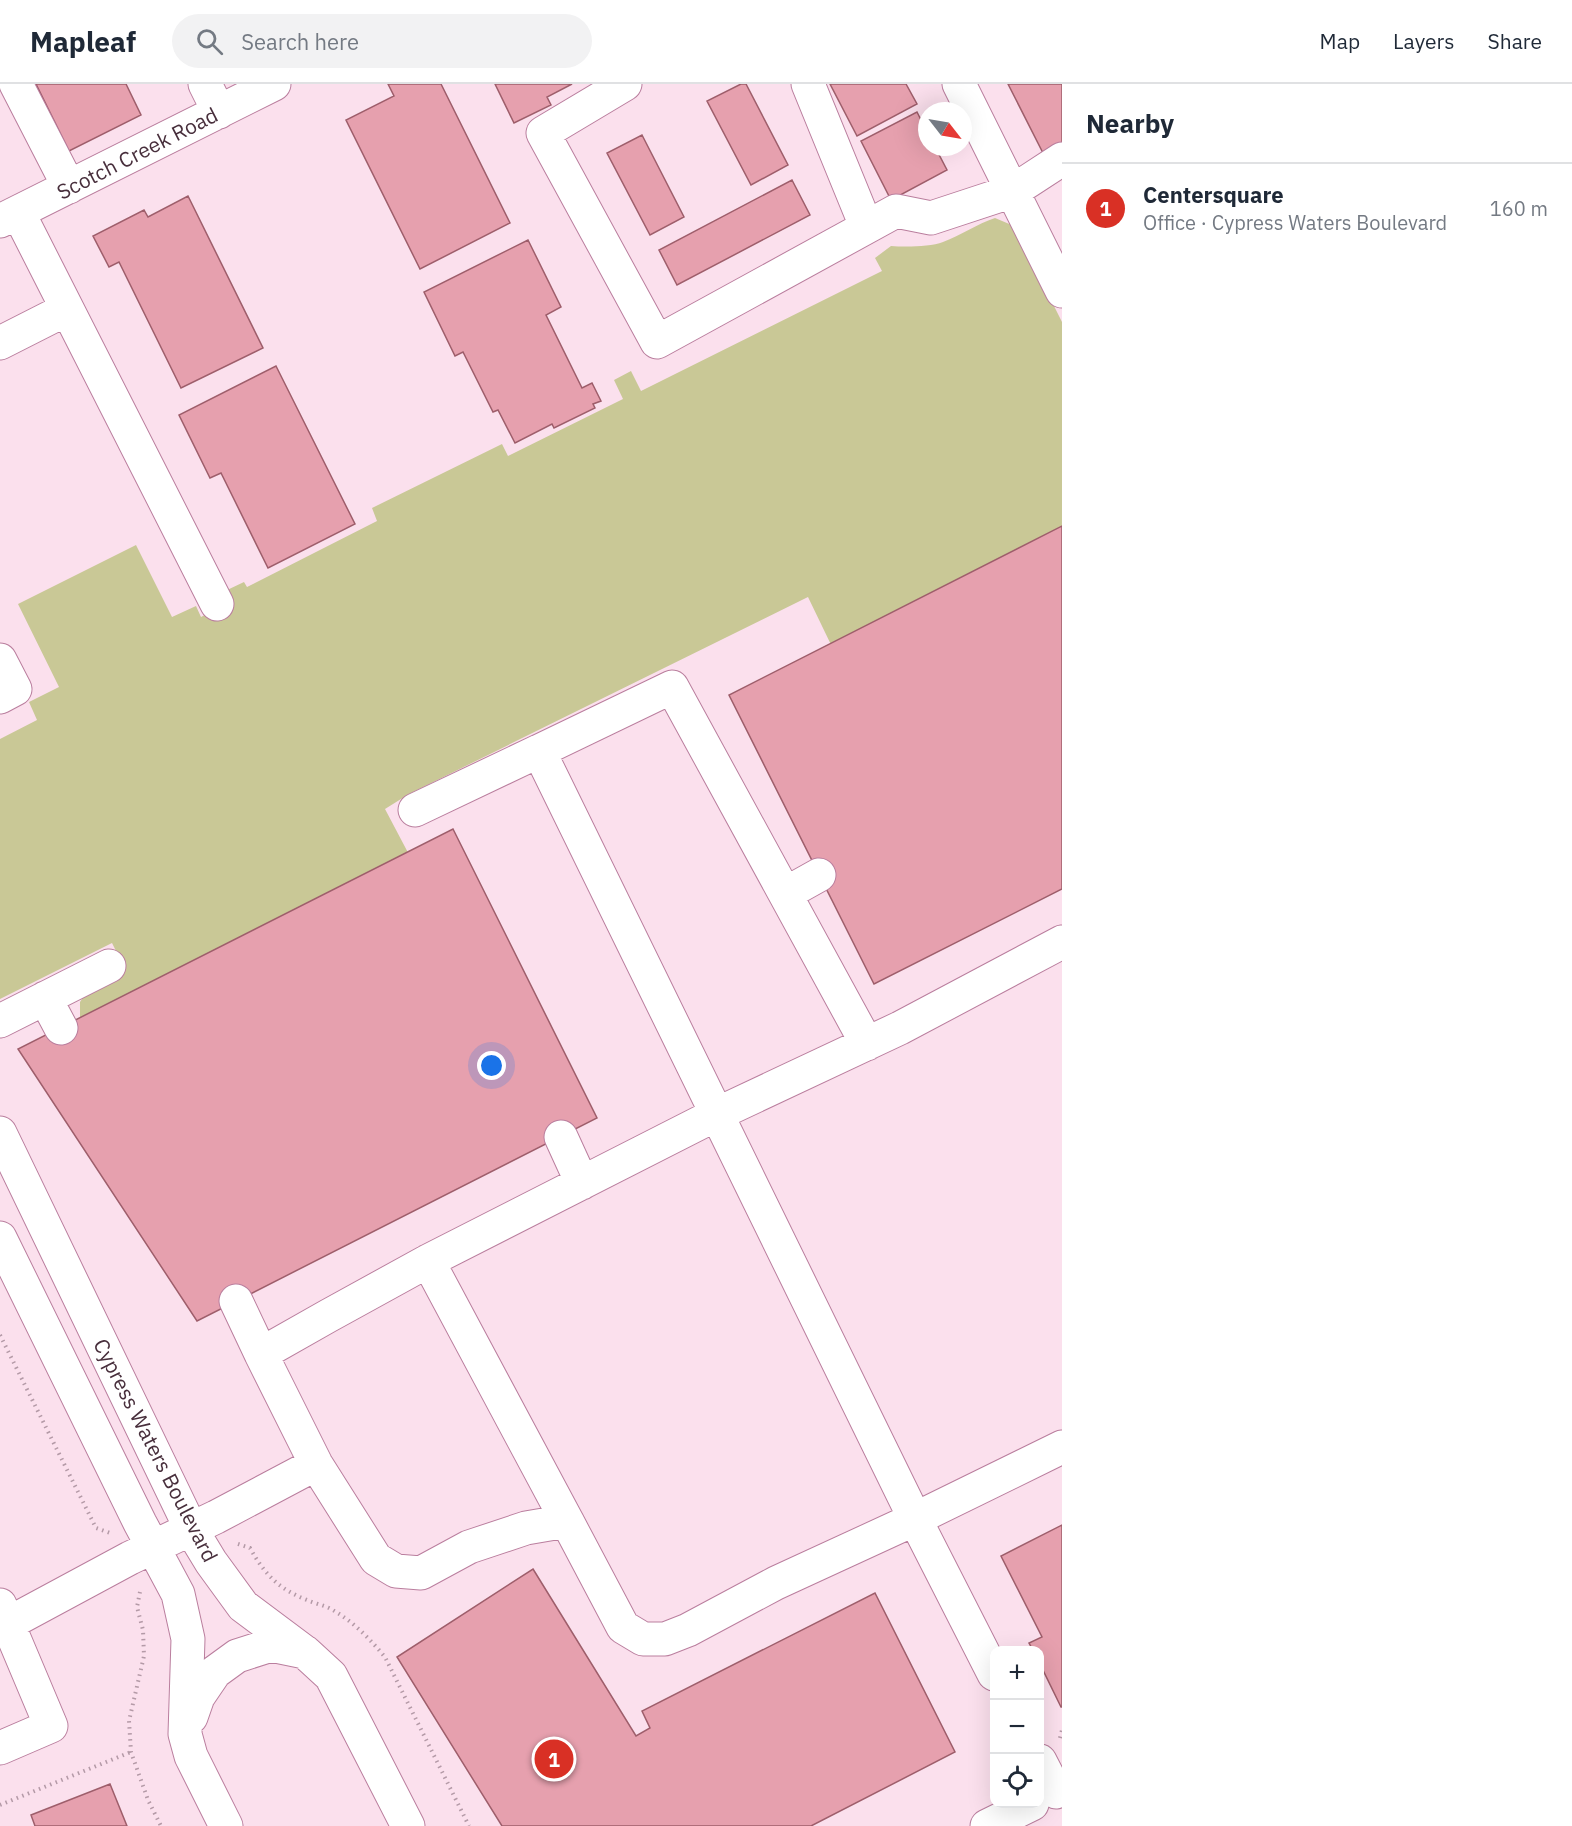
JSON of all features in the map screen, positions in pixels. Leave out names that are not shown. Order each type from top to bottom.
[{"type":"street","points":[[0,92],[16,84],[69,187]]},
{"type":"street","name":"Scotch Creek Road","points":[[9,217],[69,187],[212,98],[274,84]]},
{"type":"street","points":[[625,84],[543,133],[657,342],[866,226],[896,212],[931,218],[1013,191],[1062,159]]},
{"type":"street","points":[[808,84],[866,226]]},
{"type":"street","points":[[959,84],[1062,291]]},
{"type":"street","points":[[9,217],[67,309],[217,604]]},
{"type":"street","points":[[0,343],[67,309]]},
{"type":"street","points":[[0,660],[15,689],[0,697]]},
{"type":"street","points":[[415,810],[672,687],[867,1044]]},
{"type":"street","points":[[539,752],[915,1520],[990,1666]]},
{"type":"street","points":[[785,894],[819,875]]},
{"type":"street","points":[[261,1354],[428,1261],[717,1114],[900,1028],[1062,942]]},
{"type":"street","points":[[0,1021],[109,966]]},
{"type":"street","points":[[45,998],[61,1028]]},
{"type":"street","name":"Cypress Waters Boulevard","points":[[0,1133],[191,1529],[211,1562],[243,1606],[306,1653],[332,1676],[408,1826]]},
{"type":"street","points":[[561,1137],[582,1183]]},
{"type":"street","points":[[0,1238],[178,1594],[188,1639],[185,1734],[190,1756],[226,1826]]},
{"type":"street","points":[[428,1261],[623,1627],[643,1639],[665,1639],[688,1630],[776,1583],[915,1520],[1062,1447]]},
{"type":"street","points":[[236,1301],[316,1464],[376,1559],[396,1571],[421,1573],[469,1546],[526,1528],[567,1521]]},
{"type":"street","points":[[0,1748],[51,1726],[3,1618],[191,1529],[316,1464]]},
{"type":"street","points":[[185,1734],[198,1697],[215,1672],[237,1656],[271,1645],[306,1653]]},
{"type":"street","points":[[987,1826],[1047,1796],[1044,1781]]},
{"type":"path","points":[[0,1335],[96,1528],[112,1534]]},
{"type":"path","points":[[228,1541],[250,1548],[258,1563],[273,1581],[283,1588],[349,1620],[385,1657],[469,1826]]},
{"type":"path","points":[[141,1590],[137,1607],[143,1630],[144,1656],[129,1721],[131,1752],[148,1800],[161,1826]]},
{"type":"path","points":[[0,1805],[131,1752]]},
{"type":"shaded area","points":[[995,218],[1014,226],[1062,322],[1062,545],[835,653],[808,597],[409,794],[385,809],[414,864],[80,1027],[80,1002],[89,988],[125,969],[112,943],[0,999],[0,739],[37,720],[29,702],[59,687],[18,604],[136,545],[172,617],[196,606],[201,617],[230,602],[225,591],[244,582],[247,587],[377,521],[372,508],[502,444],[508,456],[623,399],[614,380],[631,371],[641,391],[882,271],[875,258],[891,246],[938,244]]},
{"type":"building","points":[[36,84],[126,84],[141,115],[69,151]]},
{"type":"building","points":[[388,84],[441,84],[510,223],[420,269],[346,120],[394,96]]},
{"type":"building","points":[[495,84],[572,84],[547,97],[551,105],[514,123]]},
{"type":"building","points":[[741,84],[746,84],[788,165],[751,185],[707,101]]},
{"type":"building","points":[[830,84],[906,84],[917,104],[857,136]]},
{"type":"building","points":[[1008,84],[1062,84],[1062,143],[1043,153]]},
{"type":"building","points":[[917,112],[918,156],[940,156],[947,170],[891,200],[861,141]]},
{"type":"building","points":[[642,135],[684,217],[650,235],[607,153]]},
{"type":"building","points":[[792,180],[810,215],[677,285],[659,250]]},
{"type":"building","points":[[188,196],[263,348],[181,388],[119,262],[109,267],[93,236],[144,210],[148,217]]},
{"type":"building","points":[[528,240],[561,307],[546,315],[582,388],[592,383],[601,401],[593,404],[595,408],[554,428],[552,424],[515,443],[498,410],[493,412],[463,352],[455,356],[424,292]]},
{"type":"building","points":[[276,366],[355,524],[268,568],[221,473],[210,478],[179,415]]},
{"type":"building","points":[[1062,526],[1062,889],[874,984],[729,695]]},
{"type":"building","points":[[453,829],[597,1118],[197,1321],[18,1049]]},
{"type":"building","points":[[1062,1525],[1062,1707],[1044,1672],[1044,1646],[1031,1646],[1029,1643],[1042,1637],[1001,1556]]},
{"type":"building","points":[[533,1569],[636,1736],[650,1728],[642,1711],[875,1593],[955,1752],[811,1826],[502,1826],[397,1657]]},
{"type":"building","points":[[110,1784],[127,1826],[35,1826],[31,1815]]},
{"type":"place","name":"Centersquare","points":[[554,1759]]}]
